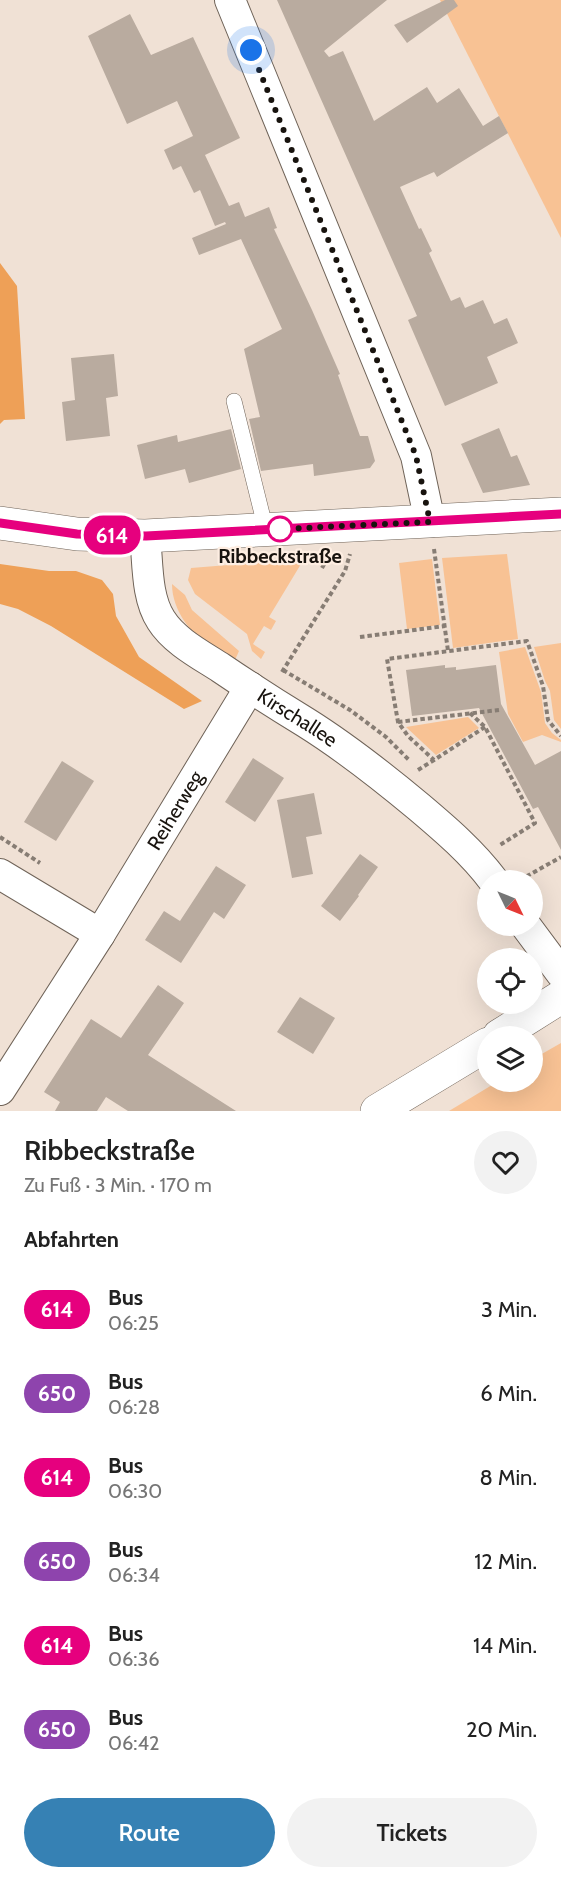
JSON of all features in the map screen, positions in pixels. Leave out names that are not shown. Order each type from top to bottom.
[{"type":"main road","points":[[0,523],[77,534],[146,536],[561,514]]},
{"type":"main road","points":[[515,1026],[561,998]]},
{"type":"main road","points":[[376,1111],[477,1051]]},
{"type":"street","points":[[230,0],[416,456],[430,522]]},
{"type":"street","name":"Kirschallee","points":[[146,536],[153,606],[161,621],[175,635],[199,654],[344,748],[445,829],[485,870]]},
{"type":"street","name":"Reiherweg","points":[[0,1090],[258,692]]},
{"type":"street","points":[[0,874],[100,934]]},
{"type":"street","points":[[533,936],[561,973]]},
{"type":"lane","points":[[234,401],[266,530]]},
{"type":"path","points":[[258,692],[345,571],[357,525]]},
{"type":"path","points":[[322,568],[331,553]]},
{"type":"path","points":[[435,556],[448,651]]},
{"type":"path","points":[[360,638],[444,626]]},
{"type":"path","points":[[434,760],[398,723],[387,660],[527,641],[543,686],[548,720],[561,736]]},
{"type":"path","points":[[398,723],[499,710]]},
{"type":"path","points":[[470,713],[485,728],[535,823],[504,842]]},
{"type":"path","points":[[418,770],[485,728]]},
{"type":"path","points":[[537,870],[561,857]]},
{"type":"shaded area","points":[[440,0],[561,0],[561,238]]},
{"type":"shaded area","points":[[0,263],[17,286],[25,419],[4,420],[0,424]]},
{"type":"shaded area","points":[[507,554],[518,639],[453,648],[442,558]]},
{"type":"shaded area","points":[[304,559],[269,617],[276,621],[271,630],[264,626],[253,644],[265,652],[261,659],[252,651],[247,634],[195,594],[188,580],[191,568]]},
{"type":"shaded area","points":[[432,559],[440,625],[407,629],[399,563]]},
{"type":"shaded area","points":[[0,564],[49,571],[76,571],[102,580],[113,594],[116,616],[139,657],[202,701],[184,709],[51,626],[18,609],[0,604]]},
{"type":"shaded area","points":[[172,584],[185,595],[192,610],[239,651],[235,660],[213,649],[191,629],[175,604]]},
{"type":"shaded area","points":[[561,643],[561,729],[554,720],[550,691],[534,647]]},
{"type":"shaded area","points":[[525,647],[541,692],[545,723],[561,742],[542,735],[523,742],[508,714],[499,652]]},
{"type":"shaded area","points":[[468,717],[479,728],[436,755],[406,727]]},
{"type":"shaded area","points":[[561,1043],[561,1111],[449,1111],[480,1092],[543,1092],[543,1053]]},
{"type":"building","points":[[277,0],[387,0],[324,51],[329,57],[343,51],[374,121],[427,87],[437,103],[459,88],[483,126],[499,116],[508,133],[437,177],[434,172],[400,187],[432,251],[429,253],[451,301],[460,297],[465,308],[483,300],[494,324],[507,318],[518,343],[487,357],[498,383],[445,406],[408,320],[417,316]]},
{"type":"building","points":[[445,0],[454,0],[458,6],[407,43],[394,25]]},
{"type":"building","points":[[130,14],[151,55],[193,37],[240,138],[205,155],[229,206],[239,202],[245,217],[269,207],[277,228],[274,229],[340,374],[338,375],[360,436],[368,436],[375,461],[370,468],[314,476],[313,464],[261,471],[249,419],[260,417],[244,349],[282,329],[241,239],[199,255],[192,238],[226,224],[225,222],[215,226],[200,190],[194,193],[181,166],[173,170],[164,150],[193,136],[177,101],[127,124],[88,36]]},
{"type":"building","points":[[114,354],[118,396],[106,398],[110,436],[66,441],[62,402],[75,400],[71,358]]},
{"type":"building","points":[[499,428],[511,457],[517,455],[530,485],[483,493],[461,444]]},
{"type":"building","points":[[231,429],[241,469],[189,483],[185,469],[145,479],[137,445],[177,435],[178,442]]},
{"type":"building","points":[[445,665],[445,668],[456,667],[456,670],[496,665],[501,704],[535,765],[561,751],[561,850],[538,807],[533,809],[479,708],[412,716],[406,670]]},
{"type":"building","points":[[253,758],[284,778],[255,822],[225,802]]},
{"type":"building","points":[[62,761],[94,781],[56,841],[24,822]]},
{"type":"building","points":[[314,793],[322,834],[306,837],[313,874],[292,878],[277,800]]},
{"type":"building","points":[[360,854],[378,867],[340,921],[321,906]]},
{"type":"building","points":[[216,866],[246,885],[224,919],[214,912],[181,963],[145,940],[164,911],[180,921]]},
{"type":"building","points":[[158,985],[184,1003],[148,1055],[236,1111],[128,1111],[106,1097],[97,1111],[55,1111],[60,1102],[44,1092],[91,1019],[121,1038]]},
{"type":"building","points":[[300,997],[335,1018],[313,1054],[277,1032]]},
{"type":"bus line","name":"614","points":[[0,523],[77,534],[146,536],[561,514]]},
{"type":"place","name":"Ribbeckstraße","points":[[280,529]]},
{"type":"route","points":[[251,50],[416,456],[430,522],[280,529]]}]
